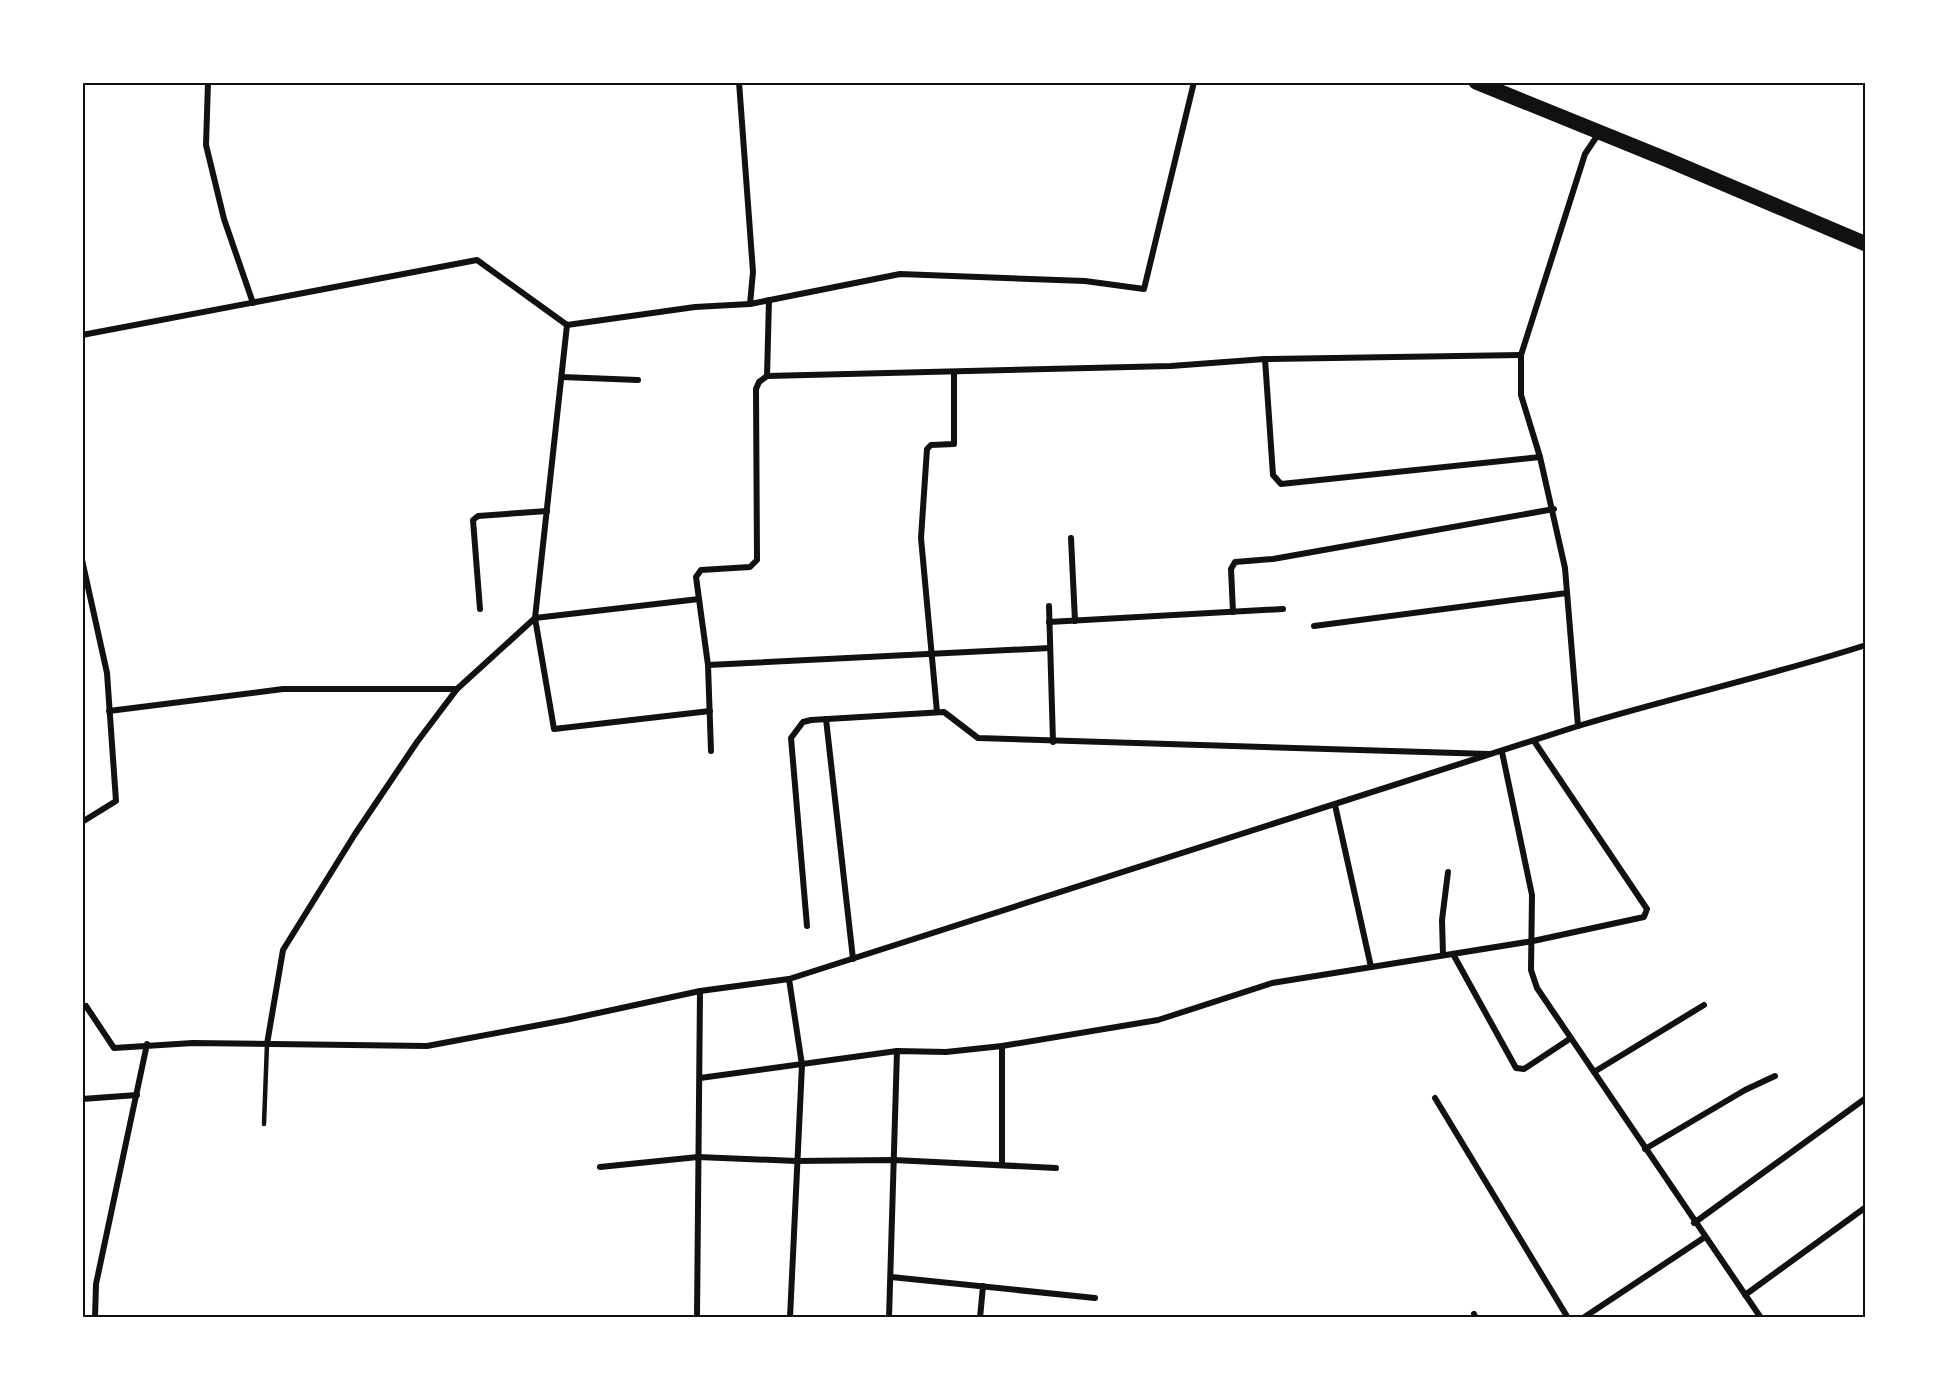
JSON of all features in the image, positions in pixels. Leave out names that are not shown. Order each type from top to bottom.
[{"type":"main road","points":[[1476,82],[1866,244]]},
{"type":"street","points":[[208,82],[206,144],[224,219],[253,303]]},
{"type":"street","points":[[739,82],[753,272],[750,304]]},
{"type":"street","points":[[82,335],[477,260],[567,325],[695,307],[750,304],[900,274],[1084,281],[1144,289],[1194,82]]},
{"type":"street","points":[[1578,726],[1566,568],[1554,509],[1521,395],[1521,355],[1585,154],[1599,132]]},
{"type":"street","points":[[767,376],[769,300]]},
{"type":"street","points":[[567,325],[535,618],[554,729],[710,711]]},
{"type":"street","points":[[711,751],[708,665],[697,572],[750,567],[757,560],[756,389],[759,382],[767,376],[1171,366],[1265,358],[1521,355]]},
{"type":"street","points":[[1265,358],[1273,475],[1281,484],[1540,457]]},
{"type":"street","points":[[937,712],[921,538],[927,449],[931,445],[954,444],[954,373]]},
{"type":"street","points":[[562,376],[638,380]]},
{"type":"street","points":[[1233,612],[1231,569],[1234,562],[1273,559],[1554,509]]},
{"type":"street","points":[[480,609],[473,520],[478,516],[547,511]]},
{"type":"street","points":[[1071,538],[1075,621]]},
{"type":"street","points":[[82,560],[107,673],[116,801],[82,822]]},
{"type":"street","points":[[1314,626],[1567,593]]},
{"type":"street","points":[[267,1044],[283,950],[355,834],[417,742],[457,689],[535,618],[699,599]]},
{"type":"street","points":[[1048,606],[1053,742]]},
{"type":"street","points":[[1049,622],[1283,609]]},
{"type":"street","points":[[86,1006],[114,1048],[147,1044],[427,1046],[566,1020],[700,990],[789,979],[1578,726],[1641,707],[1782,672],[1866,645]]},
{"type":"street","points":[[708,665],[1050,648]]},
{"type":"street","points":[[109,711],[283,689],[457,689]]},
{"type":"street","points":[[807,926],[791,738],[803,722],[937,712],[947,713],[975,738],[1499,753]]},
{"type":"street","points":[[826,719],[853,959]]},
{"type":"street","points":[[700,1078],[897,1051],[946,1052],[1002,1046],[1158,1020],[1272,983],[1533,941],[1644,917],[1647,909],[1534,741]]},
{"type":"street","points":[[1499,753],[1529,878],[1533,941],[1531,970],[1537,988],[1694,1223],[1761,1317]]},
{"type":"street","points":[[1335,805],[1371,967]]},
{"type":"street","points":[[1443,955],[1442,920],[1448,872]]},
{"type":"street","points":[[1453,954],[1516,1068],[1524,1069],[1571,1038]]},
{"type":"street","points":[[789,979],[802,1065],[790,1317]]},
{"type":"street","points":[[697,1317],[700,1205],[698,1157],[700,990]]},
{"type":"street","points":[[1594,1072],[1704,1005]]},
{"type":"street","points":[[95,1317],[96,1284],[147,1044]]},
{"type":"street","points":[[1002,1046],[1002,1165]]},
{"type":"street","points":[[889,1317],[897,1051]]},
{"type":"street","points":[[1645,1149],[1745,1090],[1775,1076]]},
{"type":"street","points":[[82,1099],[137,1095]]},
{"type":"street","points":[[1436,1098],[1568,1317]]},
{"type":"street","points":[[1694,1223],[1866,1098]]},
{"type":"street","points":[[600,1167],[698,1157],[796,1161],[894,1161],[1056,1168]]},
{"type":"street","points":[[1746,1295],[1866,1207]]},
{"type":"street","points":[[1583,1317],[1705,1237]]},
{"type":"street","points":[[891,1277],[1095,1298]]},
{"type":"street","points":[[980,1317],[983,1286]]},
{"type":"lane","points":[[264,1124],[267,1044]]}]
